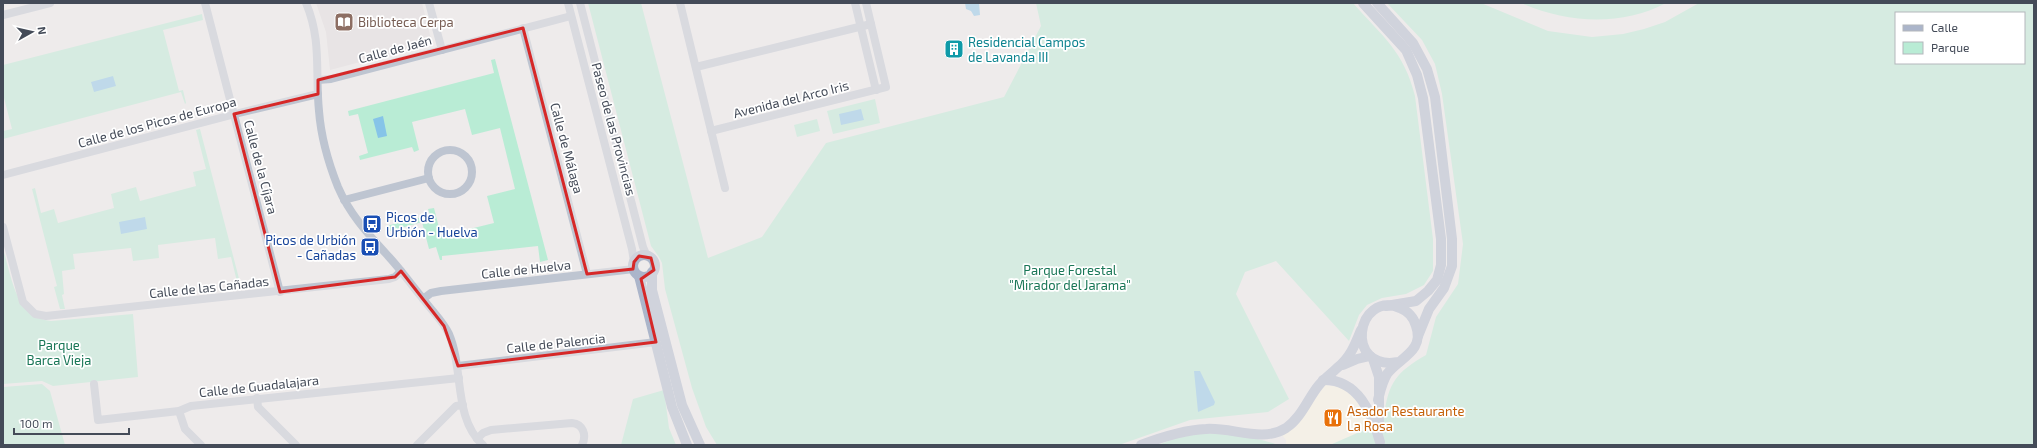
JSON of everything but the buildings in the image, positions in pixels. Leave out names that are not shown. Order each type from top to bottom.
[{"type":"main road","points":[[1141,445],[1161,437],[1204,429],[1230,429],[1268,435],[1278,432],[1297,418],[1323,380],[1338,368],[1352,352],[1363,323],[1372,311],[1386,306],[1416,301],[1428,291],[1437,280],[1442,239],[1423,98],[1418,75],[1406,50],[1363,3]]},
{"type":"main road","points":[[1377,3],[1413,44],[1427,69],[1435,97],[1452,253],[1449,278],[1444,288],[1433,302],[1418,336],[1415,347],[1411,354],[1399,362],[1387,375],[1378,400]]},
{"type":"main road","points":[[652,272],[647,276],[635,269],[639,256],[648,256],[654,264],[652,272],[652,290],[682,405],[700,445]]},
{"type":"main road","name":"Paseo de las Provincias","points":[[635,269],[656,342],[672,407],[687,445]]},
{"type":"main road","points":[[1386,306],[1393,306],[1407,312],[1415,323],[1418,336]]},
{"type":"main road","points":[[1361,330],[1362,344],[1372,357],[1378,372],[1380,443]]},
{"type":"main road","points":[[1338,368],[1357,359],[1372,357],[1390,364],[1399,362]]},
{"type":"main road","points":[[1323,380],[1341,383],[1358,394],[1369,410],[1380,443]]},
{"type":"street","points":[[3,15],[50,3]]},
{"type":"street","name":"Calle de la Cíjara","points":[[205,3],[280,292]]},
{"type":"street","points":[[306,3],[311,14],[318,46],[318,94],[320,122],[324,146],[330,166],[344,200],[356,219],[401,271],[444,326],[452,343],[458,366],[463,405],[469,426],[480,442]]},
{"type":"street","points":[[431,3],[442,50]]},
{"type":"street","name":"Paseo de las Provincias","points":[[568,3],[630,241],[635,269]]},
{"type":"street","name":"Paseo de las Provincias","points":[[580,3],[643,247],[648,256]]},
{"type":"street","points":[[681,3],[725,188]]},
{"type":"street","points":[[854,3],[876,90],[884,88],[886,85],[866,3]]},
{"type":"street","name":"Calle de Jaén","points":[[318,80],[331,79],[571,16]]},
{"type":"street","points":[[696,67],[871,24]]},
{"type":"street","name":"Calle de Málaga","points":[[523,28],[587,274]]},
{"type":"street","name":"Avenida del Arco Iris","points":[[711,131],[876,90]]},
{"type":"street","name":"Calle de los Picos de Europa","points":[[3,176],[234,114],[318,94]]},
{"type":"street","points":[[446,151],[454,151],[466,158],[472,171],[471,178],[463,190],[450,194],[437,190],[429,178],[430,164],[440,153],[446,151]]},
{"type":"street","points":[[344,200],[429,178]]},
{"type":"street","name":"Calle de las Cañadas","points":[[3,227],[23,302],[35,314],[46,316],[280,292],[389,279],[395,277],[401,271]]},
{"type":"street","name":"Calle de Huelva","points":[[423,299],[431,293],[441,291],[635,269]]},
{"type":"street","name":"Calle de Palencia","points":[[458,366],[656,342]]},
{"type":"street","name":"Calle de Guadalajara","points":[[94,384],[98,420],[179,411],[191,406],[257,398],[459,378]]},
{"type":"street","points":[[257,398],[258,407],[296,445]]},
{"type":"street","points":[[417,445],[456,406],[463,405]]},
{"type":"street","points":[[179,411],[185,429],[201,445]]},
{"type":"street","points":[[480,442],[483,433],[491,430],[572,423],[580,425],[583,430],[584,441],[582,445]]},
{"type":"highlighted area","points":[[523,28],[587,274],[633,269],[634,262],[639,256],[651,258],[654,270],[641,279],[656,342],[458,366],[444,326],[401,271],[395,277],[280,292],[234,114],[318,94],[318,80]]},
{"type":"shaded area","points":[[316,3],[422,3],[432,43],[330,70],[326,32]]},
{"type":"shaded area","points":[[1325,385],[1344,388],[1365,410],[1371,427],[1330,445],[1286,445],[1286,440],[1282,435],[1296,427]]},
{"type":"green space","name":"Parque Forestal \"Mirador del Jarama\"","points":[[588,3],[641,3],[708,258],[762,237],[826,143],[1004,97],[1041,26],[1036,3],[1353,3],[1391,45],[1405,67],[1415,96],[1433,239],[1433,271],[1424,285],[1406,294],[1382,298],[1367,305],[1359,315],[1349,341],[1276,261],[1245,272],[1236,294],[1289,399],[1268,412],[1190,420],[1119,445],[717,445],[706,427],[692,388],[665,289],[662,263],[651,246]]},
{"type":"green space","points":[[1387,3],[1481,3],[1548,31],[1592,37],[1623,34],[1644,29],[1665,22],[1699,3],[2034,3],[2034,445],[1330,445],[1371,427],[1384,417],[1391,386],[1401,373],[1426,355],[1436,317],[1458,284],[1463,244],[1442,94],[1435,64],[1422,40]]},
{"type":"green space","points":[[1521,3],[1666,3],[1649,11],[1631,16],[1594,20],[1556,15]]},
{"type":"green space","points":[[202,14],[203,20],[163,30],[179,91],[183,90],[185,104],[181,92],[3,139],[3,131],[12,129],[3,94],[3,65]]},
{"type":"green space","points":[[495,59],[548,260],[540,262],[538,246],[442,256],[442,260],[440,260],[436,247],[429,249],[422,222],[387,232],[386,226],[430,215],[428,209],[434,208],[441,236],[494,223],[487,196],[515,189],[500,128],[472,135],[465,109],[412,122],[419,150],[414,152],[412,147],[360,160],[359,156],[368,153],[358,114],[349,116],[348,111],[494,73],[491,60]]},
{"type":"green space","points":[[875,99],[880,123],[833,134],[827,111]]},
{"type":"green space","points":[[817,119],[820,131],[797,137],[794,125]]},
{"type":"green space","points":[[200,129],[242,290],[239,290],[231,257],[218,259],[215,238],[158,245],[159,258],[133,261],[131,248],[73,254],[75,269],[62,271],[64,294],[62,295],[65,309],[60,309],[54,287],[57,286],[32,189],[35,188],[41,213],[54,209],[58,223],[114,208],[111,194],[136,187],[140,201],[196,186],[193,172],[206,169],[196,130]]},
{"type":"green space","name":"Parque Barca Vieja","points":[[3,249],[13,283],[22,304],[39,318],[51,321],[133,314],[138,377],[53,386],[42,381],[3,384]]},
{"type":"green space","points":[[42,384],[50,391],[65,445],[3,445],[3,387]]},
{"type":"green space","points":[[664,390],[669,428],[676,445],[621,445],[633,399]]},
{"type":"green space","points":[[1203,433],[1260,439],[1278,445],[1158,445],[1176,438]]},
{"type":"water","points":[[965,3],[979,3],[980,15],[974,16],[971,11],[966,9]]},
{"type":"water","points":[[113,76],[116,86],[94,92],[91,82]]},
{"type":"water","points":[[861,109],[864,120],[841,125],[839,114]]},
{"type":"water","points":[[383,116],[387,136],[378,138],[373,119]]},
{"type":"water","points":[[145,217],[147,229],[121,234],[119,222]]},
{"type":"water","points":[[1194,371],[1200,371],[1215,402],[1214,405],[1198,412]]},
{"type":"place","name":"Biblioteca Cerpa","points":[[344,22]]},
{"type":"place","name":"Residencial Campos de Lavanda III","points":[[954,49]]},
{"type":"place","name":"Picos de Urbión - Huelva","points":[[372,224]]},
{"type":"place","name":"Picos de Urbión - Cañadas","points":[[370,247]]},
{"type":"place","name":"Asador Restaurante La Rosa","points":[[1333,418]]}]
